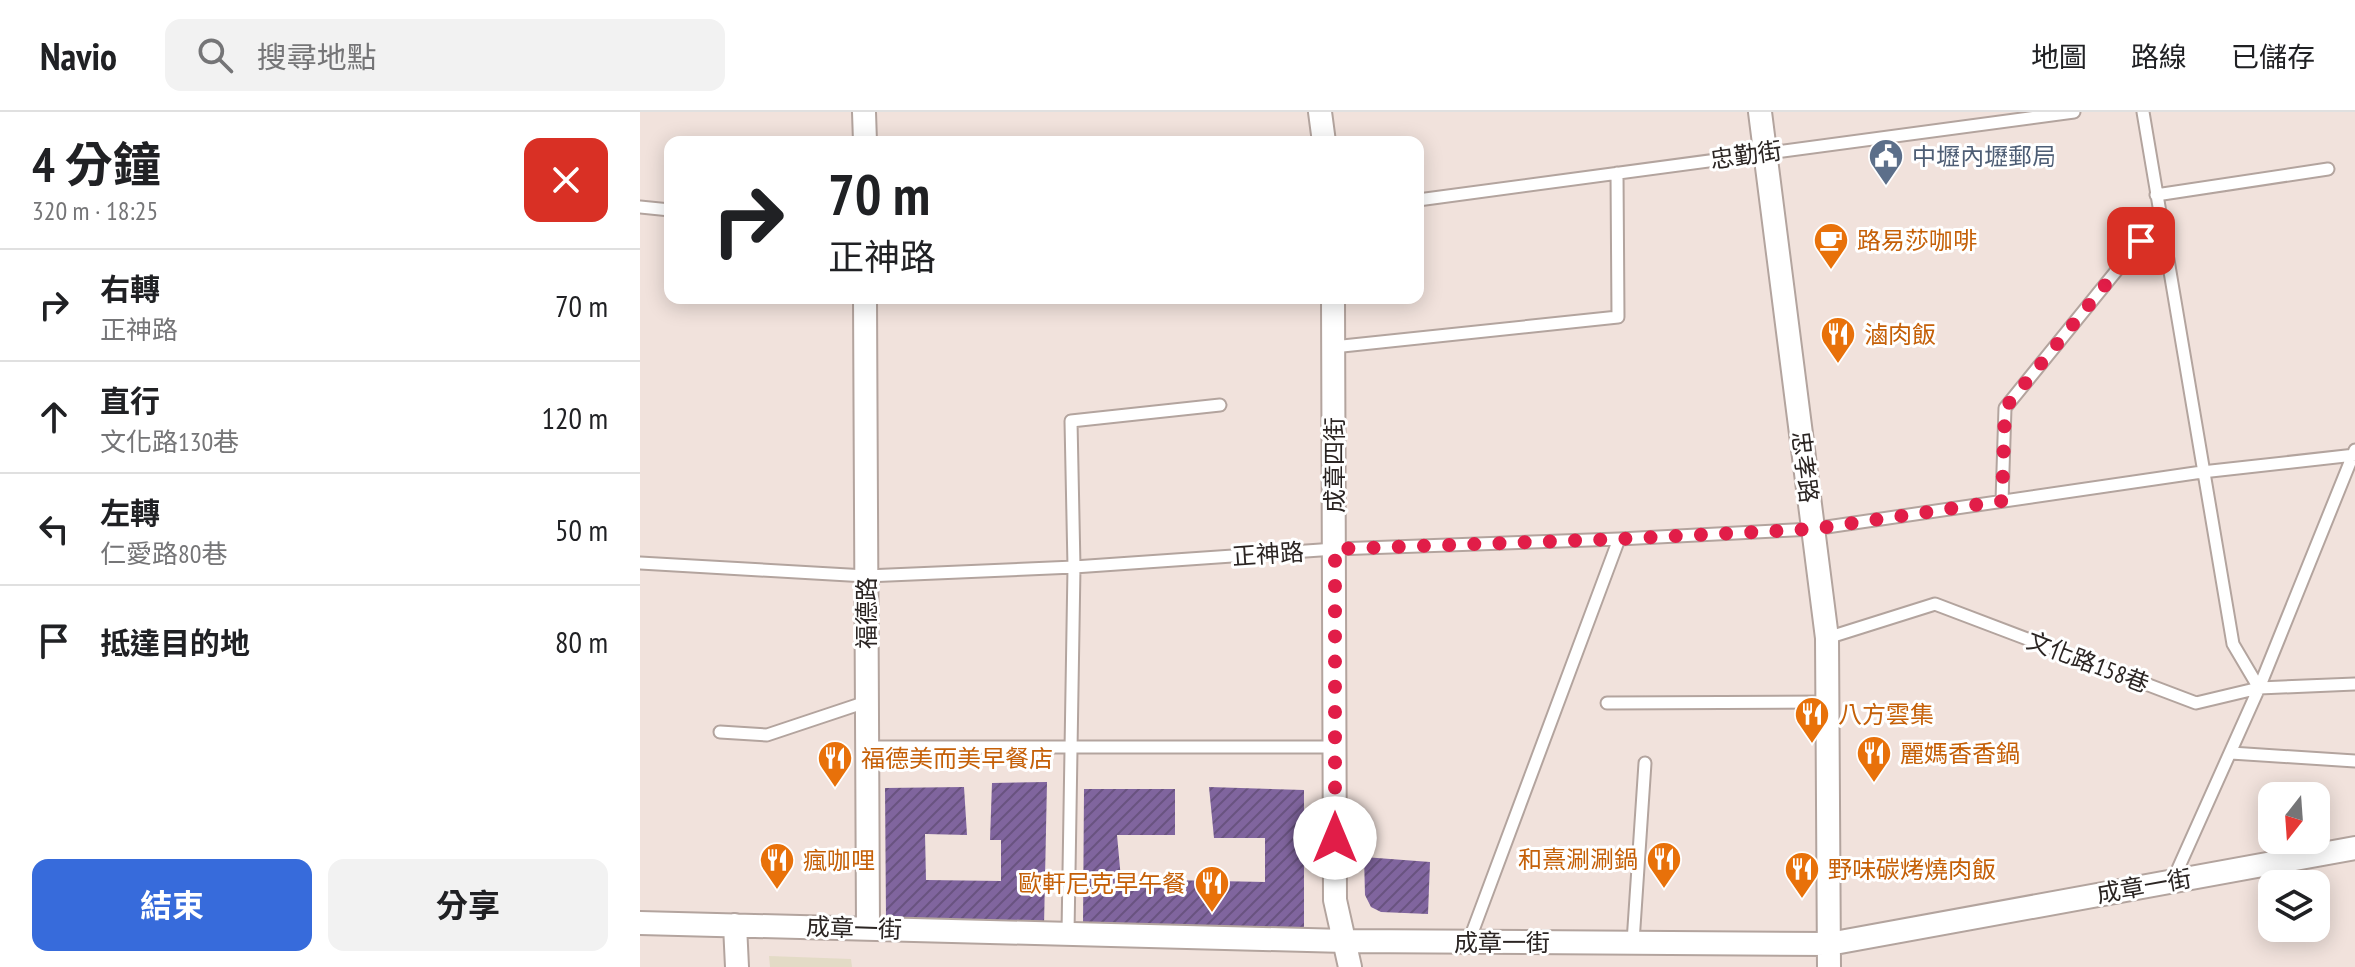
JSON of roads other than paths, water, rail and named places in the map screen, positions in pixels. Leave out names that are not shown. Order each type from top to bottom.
[{"type":"street","points":[[864,112],[865,136]]},
{"type":"street","points":[[1320,112],[1323,136]]},
{"type":"street","name":"忠孝路","points":[[1760,112],[1827,638],[1829,967]]},
{"type":"street","name":"福德路","points":[[865,304],[868,928]]},
{"type":"street","name":"成章四街","points":[[1333,304],[1335,900],[1350,967]]},
{"type":"street","name":"成章一街","points":[[640,923],[1345,941],[1829,944],[2355,848]]},
{"type":"street","points":[[735,925],[737,967]]},
{"type":"lane","name":"忠勤街","points":[[1424,199],[2074,112]]},
{"type":"lane","points":[[2143,112],[2233,644],[2259,688]]},
{"type":"lane","points":[[2156,195],[2328,169]]},
{"type":"lane","points":[[1333,347],[1618,317],[1617,173]]},
{"type":"lane","points":[[640,207],[664,209]]},
{"type":"lane","points":[[2002,501],[2005,408],[2160,217]]},
{"type":"lane","points":[[1068,933],[1074,567],[1071,421],[1220,405]]},
{"type":"lane","points":[[2172,880],[2259,688],[2354,453]]},
{"type":"lane","name":"正神路","points":[[640,563],[866,576],[1074,567],[1335,549],[1813,529],[2354,453]]},
{"type":"lane","points":[[1469,941],[1619,539]]},
{"type":"lane","name":"文化路158巷","points":[[1827,638],[1935,604],[2196,703],[2259,688],[2355,684]]},
{"type":"lane","points":[[720,732],[767,735],[866,702]]},
{"type":"lane","points":[[1607,703],[1828,702]]},
{"type":"lane","points":[[866,747],[1335,747]]},
{"type":"lane","points":[[2231,753],[2355,761]]},
{"type":"lane","points":[[1633,942],[1645,763]]},
{"type":"place","name":"中壢內壢郵局","points":[[1886,187]]},
{"type":"place","name":"路易莎咖啡","points":[[1831,271]]},
{"type":"place","name":"滷肉飯","points":[[1838,365]]},
{"type":"place","name":"八方雲集","points":[[1812,745]]},
{"type":"place","name":"麗媽香香鍋","points":[[1874,784]]},
{"type":"place","name":"福德美而美早餐店","points":[[835,789]]},
{"type":"place","name":"和熹涮涮鍋","points":[[1664,890]]},
{"type":"place","name":"瘋咖哩","points":[[777,891]]},
{"type":"place","name":"野味碳烤燒肉飯","points":[[1802,900]]},
{"type":"place","name":"歐軒尼克早午餐","points":[[1212,914]]}]
